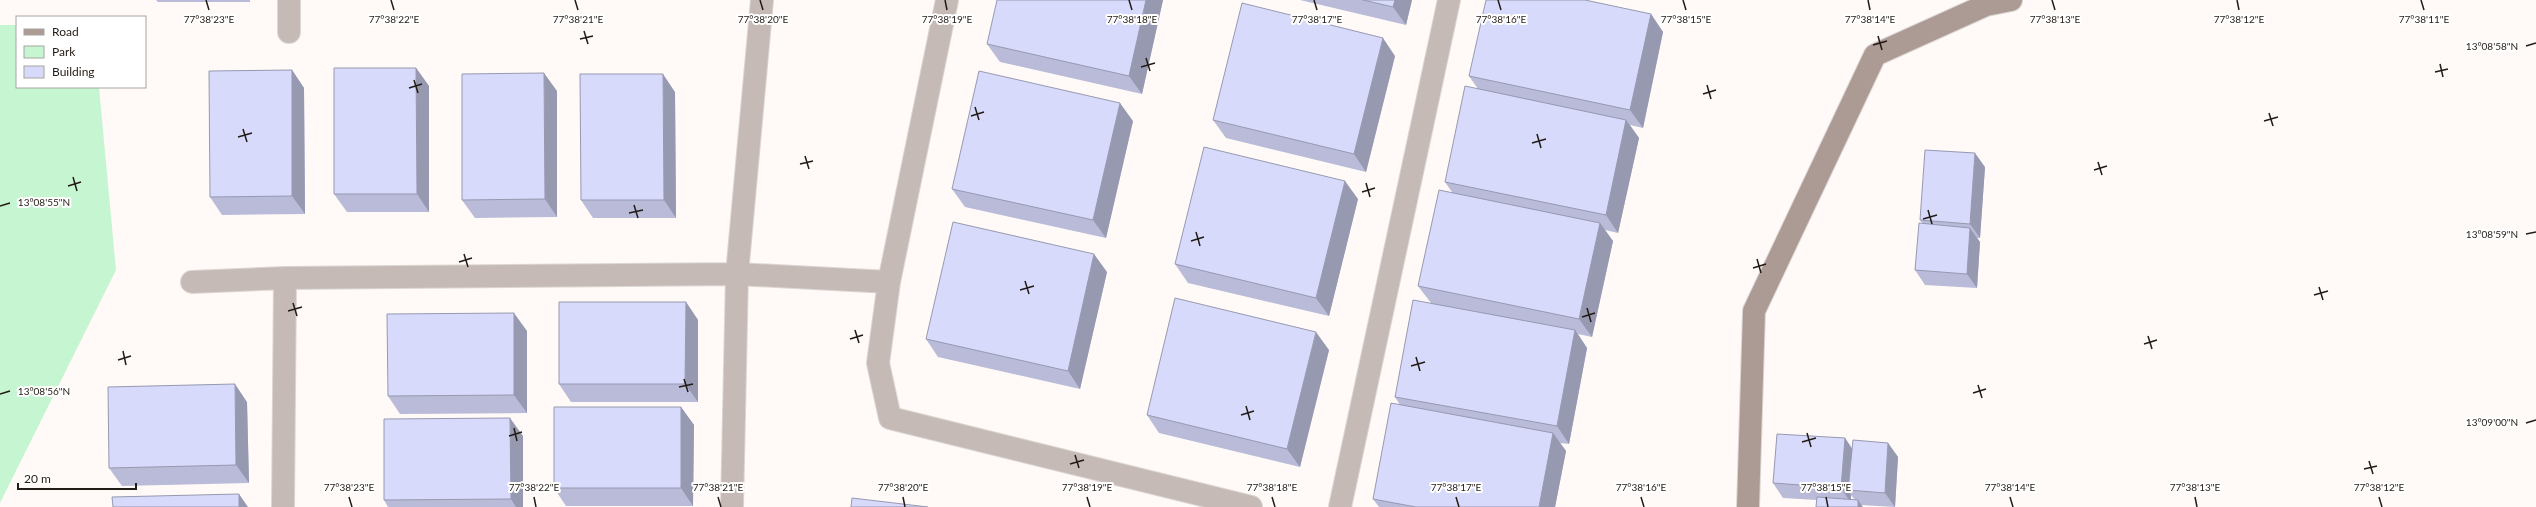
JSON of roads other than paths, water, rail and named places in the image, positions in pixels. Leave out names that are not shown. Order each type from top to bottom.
[{"type":"street","points":[[289,0],[289,32]]},
{"type":"street","points":[[732,507],[737,274],[762,0]]},
{"type":"street","points":[[947,0],[889,282],[878,363],[890,418],[1251,507]]},
{"type":"street","points":[[1340,507],[1450,0]]},
{"type":"street","points":[[1748,507],[1754,311],[1875,55],[1986,6],[2011,0]]},
{"type":"street","points":[[192,282],[285,278],[737,274],[889,282]]},
{"type":"street","points":[[282,507],[285,278]]}]
